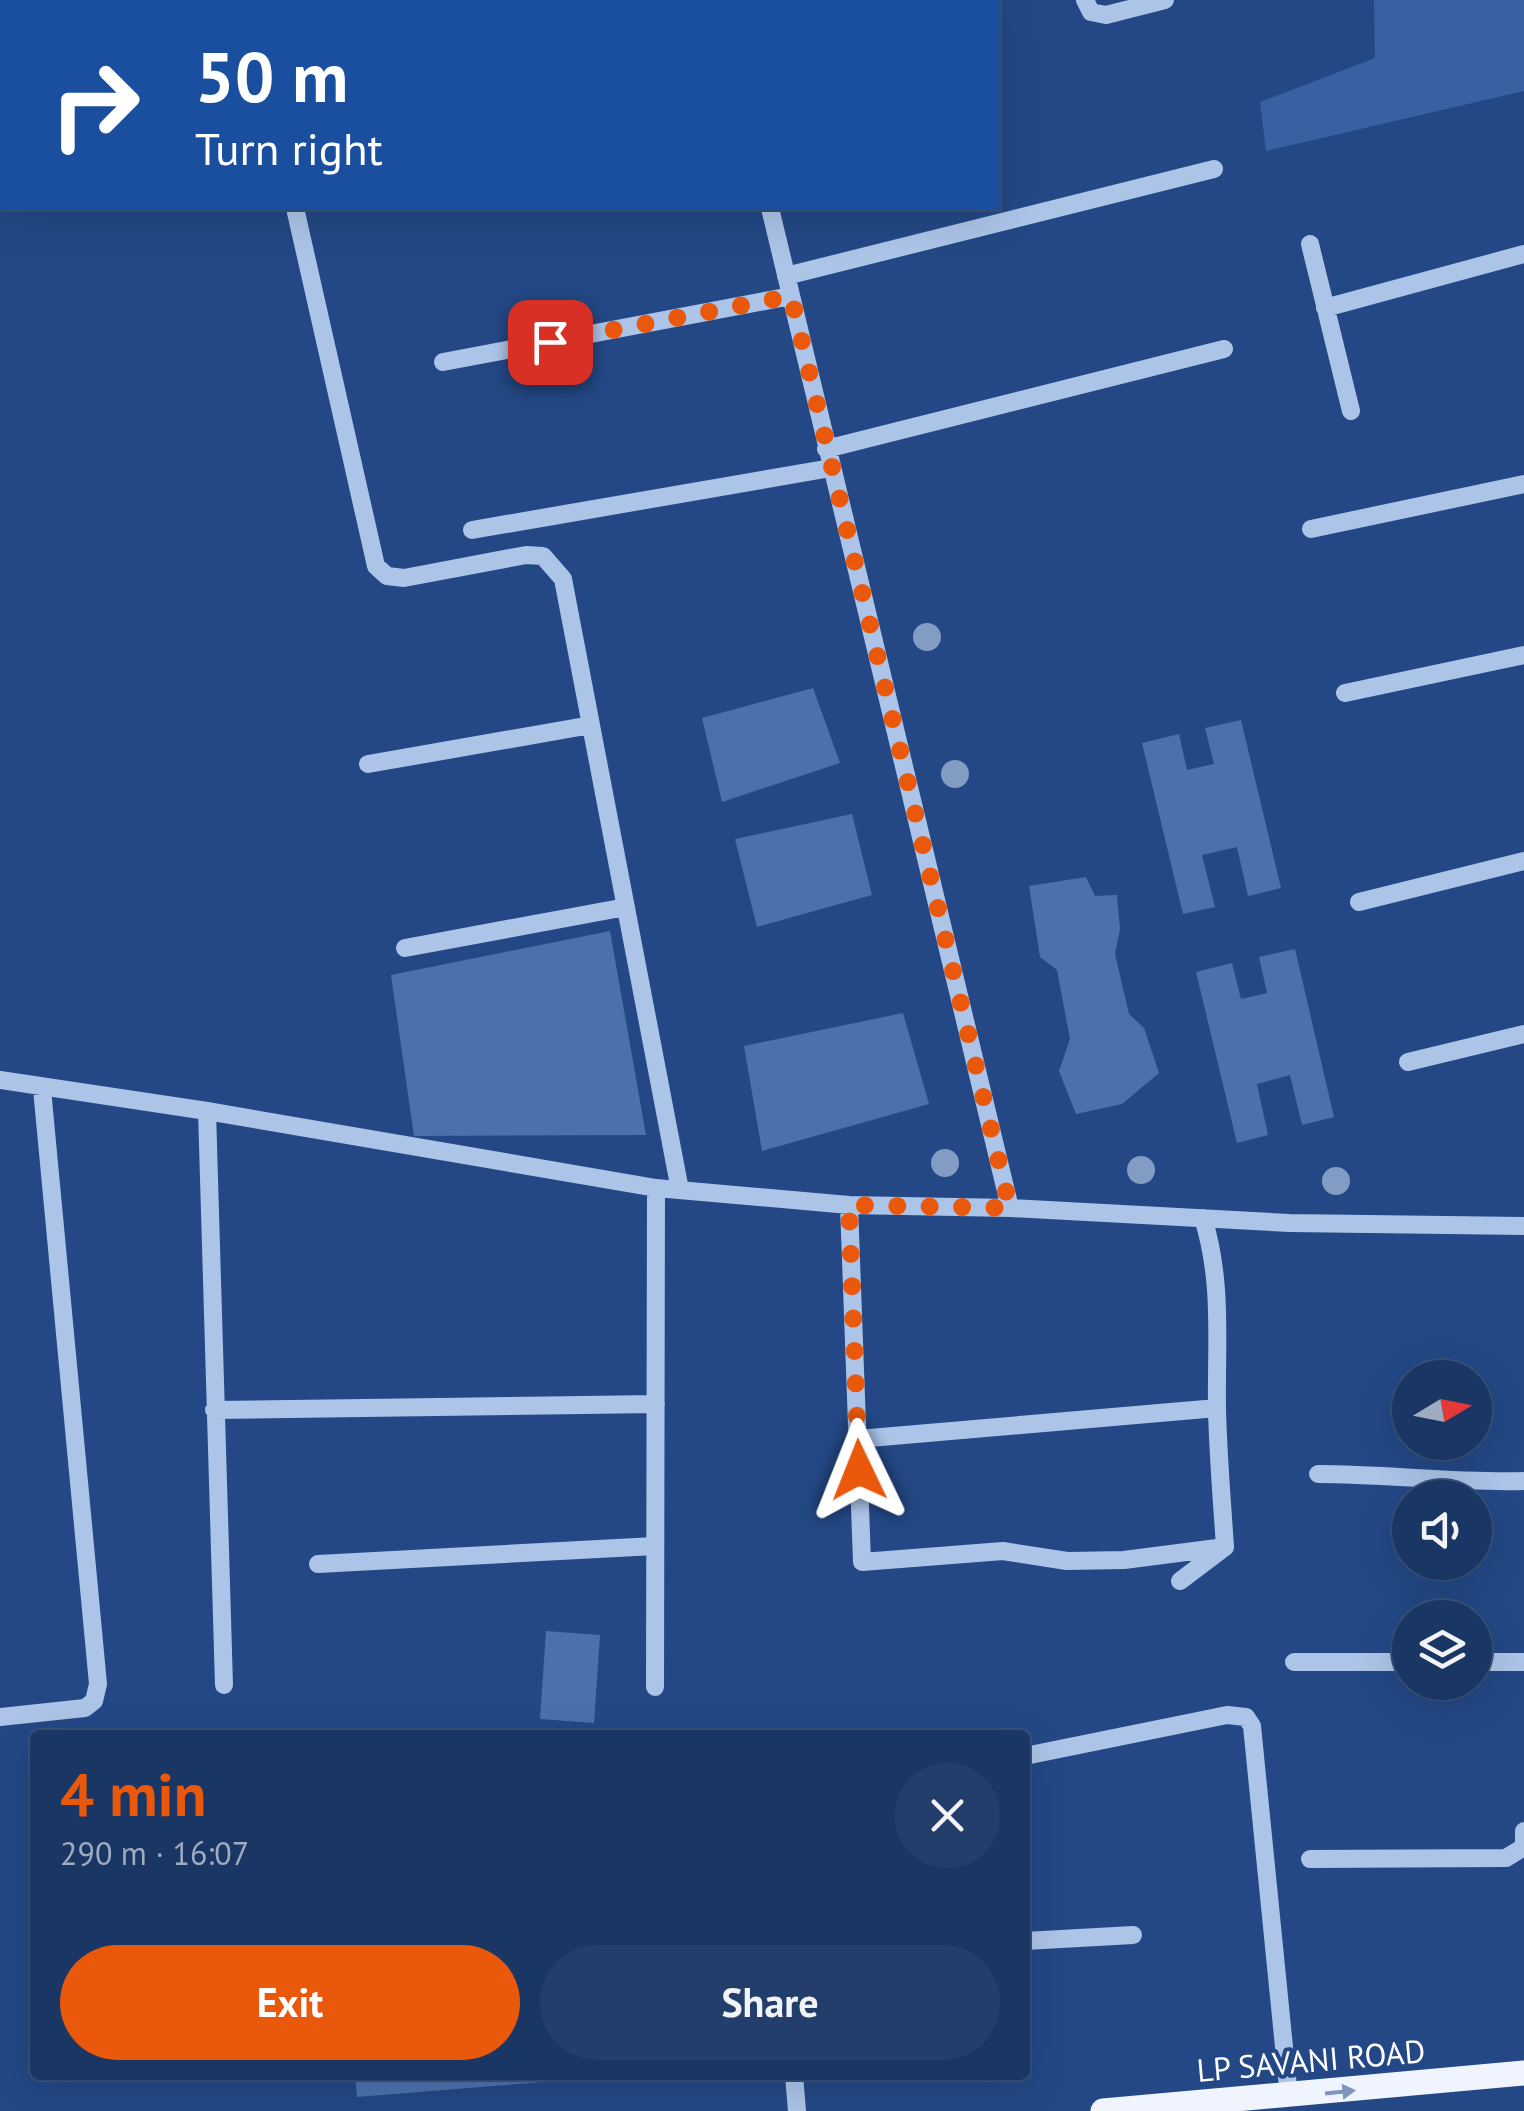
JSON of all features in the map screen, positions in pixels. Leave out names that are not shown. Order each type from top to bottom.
[{"type":"main road","name":"LP SAVANI ROAD","points":[[1103,2111],[1524,2074]]},
{"type":"street","points":[[1085,0],[1090,12],[1106,16],[1165,0]]},
{"type":"street","points":[[786,276],[1214,169]]},
{"type":"street","points":[[294,210],[376,566],[387,576],[404,578],[526,555],[543,556],[563,579],[680,1190]]},
{"type":"street","points":[[770,210],[1010,1208]]},
{"type":"street","points":[[1310,244],[1350,411]]},
{"type":"street","points":[[1325,308],[1524,254]]},
{"type":"street","points":[[443,362],[791,296]]},
{"type":"street","points":[[472,530],[828,459],[1224,350]]},
{"type":"street","points":[[1311,528],[1524,484]]},
{"type":"street","points":[[1345,693],[1524,655]]},
{"type":"street","points":[[368,764],[591,725]]},
{"type":"street","points":[[1360,902],[1524,861]]},
{"type":"street","points":[[405,948],[626,907]]},
{"type":"street","points":[[1408,1062],[1524,1034]]},
{"type":"street","points":[[0,1080],[207,1111],[656,1188],[849,1205],[1524,1226]]},
{"type":"street","points":[[0,1717],[86,1708],[94,1701],[98,1684],[42,1089]]},
{"type":"street","points":[[207,1111],[224,1685]]},
{"type":"street","points":[[655,1686],[656,1188]]},
{"type":"street","points":[[849,1205],[862,1562],[1003,1551],[1068,1561],[1124,1560],[1224,1547]]},
{"type":"street","points":[[1204,1218],[1217,1275],[1217,1408],[1224,1547]]},
{"type":"street","points":[[214,1410],[656,1404]]},
{"type":"street","points":[[858,1439],[1217,1408]]},
{"type":"street","points":[[1318,1474],[1365,1473],[1438,1482],[1524,1481]]},
{"type":"street","points":[[318,1564],[655,1546]]},
{"type":"street","points":[[1180,1581],[1224,1547]]},
{"type":"street","points":[[1294,1662],[1392,1662]]},
{"type":"street","points":[[1492,1662],[1524,1662]]},
{"type":"street","points":[[1030,1755],[1227,1715],[1246,1716],[1252,1726],[1289,2096]]},
{"type":"street","points":[[1310,1859],[1506,1858],[1524,1847],[1524,1831]]},
{"type":"street","points":[[1030,1941],[1133,1935]]},
{"type":"street","points":[[794,2080],[797,2111]]},
{"type":"shaded area","points":[[1374,0],[1524,0],[1524,91],[1266,151],[1260,102],[1375,58]]},
{"type":"building","points":[[813,688],[840,763],[722,802],[702,718]]},
{"type":"building","points":[[1241,720],[1281,888],[1248,896],[1237,847],[1202,855],[1215,907],[1183,914],[1142,743],[1179,734],[1187,770],[1214,764],[1205,728]]},
{"type":"building","points":[[852,814],[872,895],[757,927],[735,839]]},
{"type":"building","points":[[1086,877],[1095,896],[1117,895],[1120,929],[1115,954],[1129,1014],[1144,1028],[1159,1073],[1122,1104],[1076,1114],[1059,1071],[1070,1039],[1057,970],[1040,957],[1029,886]]},
{"type":"building","points":[[610,931],[646,1135],[414,1136],[391,975]]},
{"type":"building","points":[[1295,949],[1334,1117],[1302,1125],[1290,1075],[1257,1084],[1268,1135],[1237,1143],[1196,972],[1232,963],[1241,999],[1267,993],[1259,957]]},
{"type":"building","points":[[903,1013],[929,1104],[762,1151],[744,1046]]},
{"type":"building","points":[[546,1631],[600,1635],[594,1723],[540,1719]]},
{"type":"building","points":[[355,2080],[568,2080],[357,2097]]},
{"type":"route","points":[[550,342],[791,296],[1010,1208],[849,1205],[859,1470]]}]
